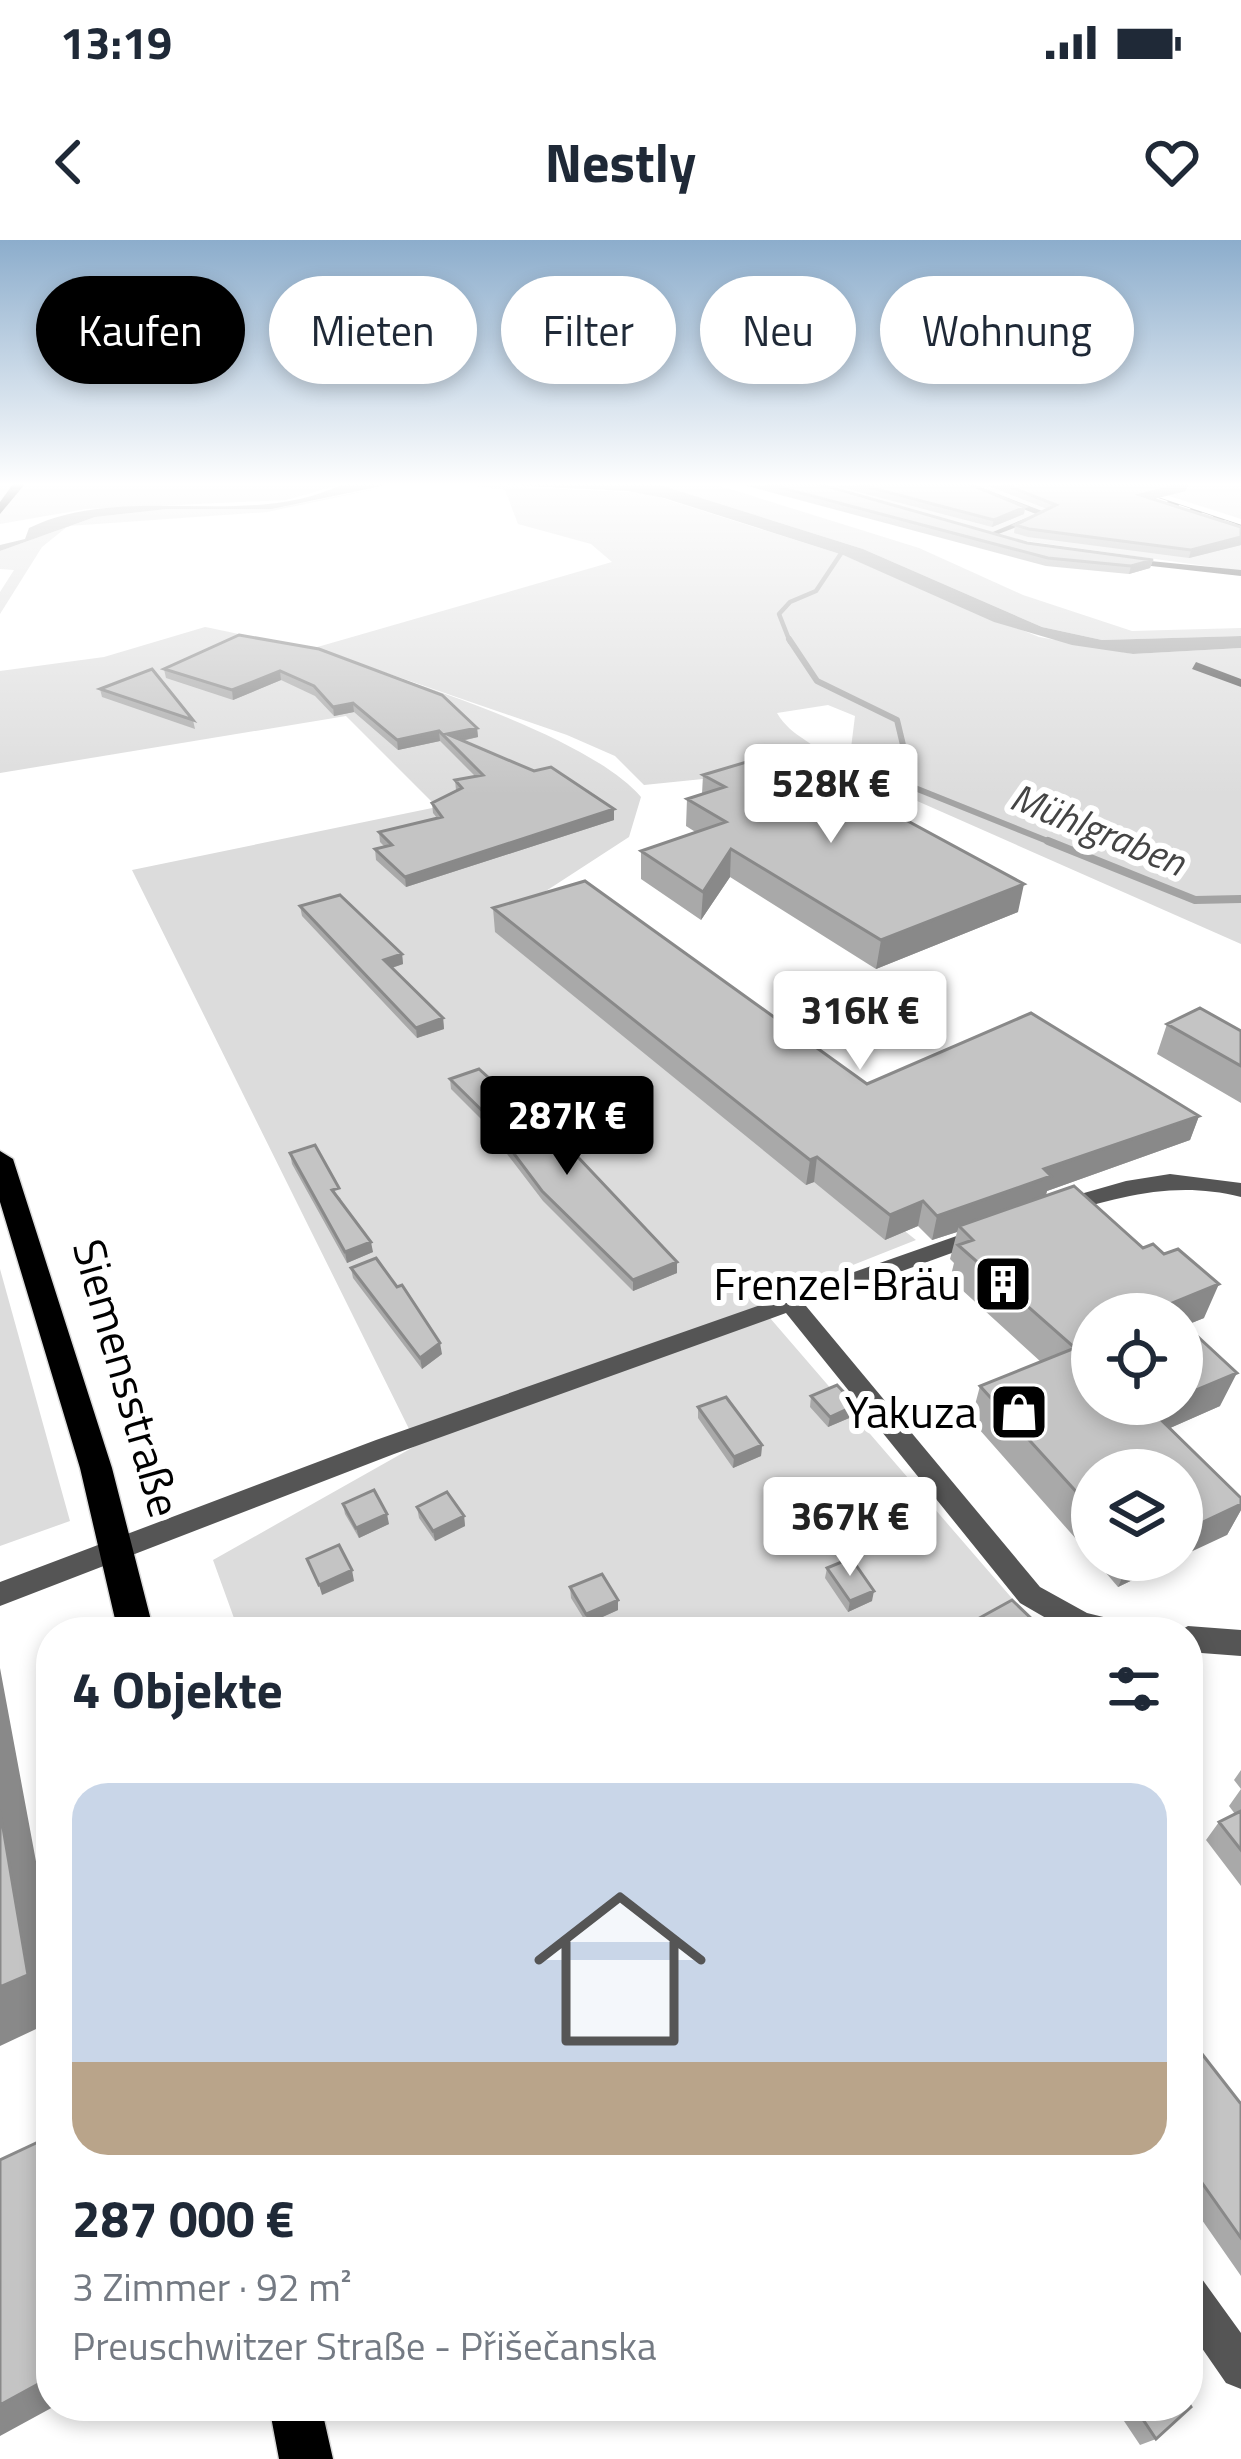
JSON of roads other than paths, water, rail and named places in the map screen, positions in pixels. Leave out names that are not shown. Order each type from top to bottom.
[{"type":"main road","name":"Siemensstraße","points":[[0,1159],[118,1550],[133,1617]]},
{"type":"main road","points":[[299,2421],[306,2459]]},
{"type":"street","points":[[1196,666],[1241,683]]},
{"type":"street","points":[[0,1594],[423,1433],[1123,1186],[1166,1178],[1208,1180],[1241,1190]]},
{"type":"street","points":[[792,1305],[1030,1595],[1069,1617]]},
{"type":"street","points":[[1203,1640],[1241,1643]]},
{"type":"street","points":[[1203,2315],[1241,2368]]},
{"type":"waterway","name":"Mühlgraben","points":[[790,642],[779,614],[790,602],[818,588]]},
{"type":"waterway","name":"Mühlgraben","points":[[789,639],[817,681],[897,720],[903,745],[899,777],[905,784],[1055,844]]},
{"type":"waterway","name":"Mühlgraben","points":[[1048,841],[1195,900],[1241,899]]},
{"type":"place","name":"Frenzel-Bräu","points":[[1003,1284]]},
{"type":"place","name":"Yakuza","points":[[1019,1412]]}]
